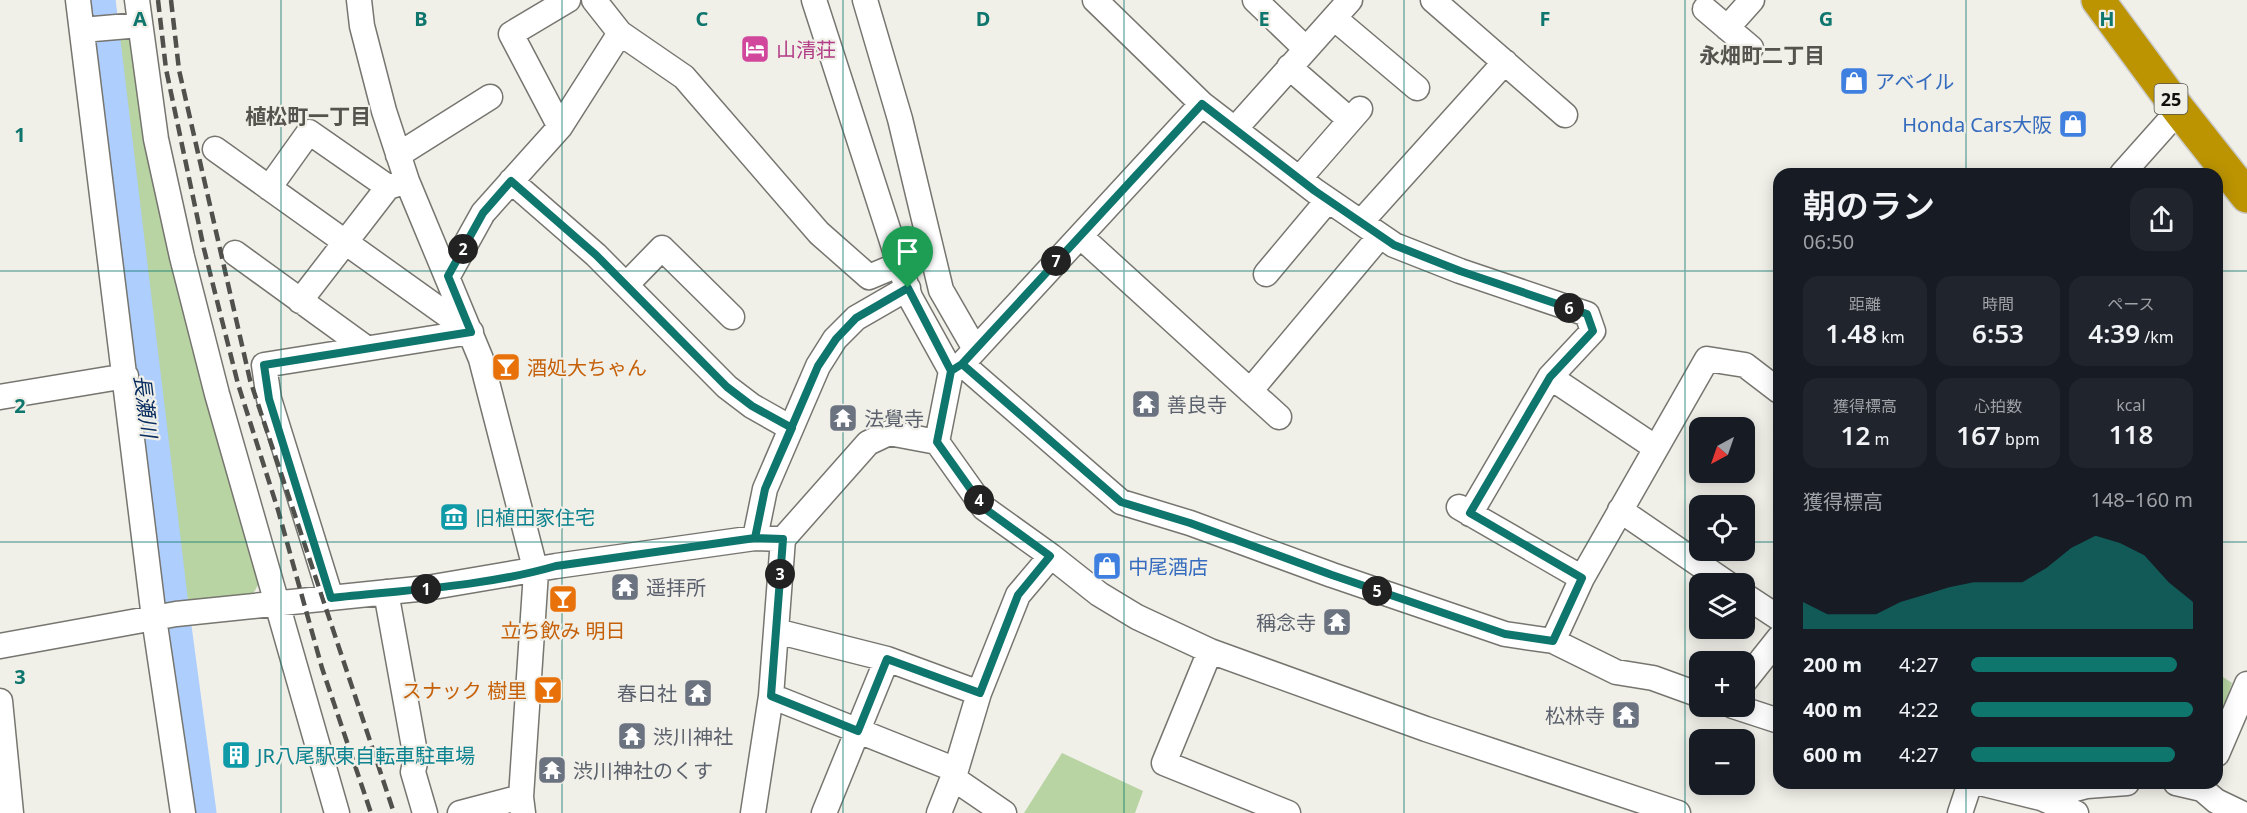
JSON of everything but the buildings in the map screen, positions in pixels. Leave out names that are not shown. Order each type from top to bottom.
[{"type":"highway","name":"25","points":[[2098,0],[2179,110],[2247,196]]},
{"type":"street","points":[[78,0],[92,29],[126,376],[164,616],[183,813]]},
{"type":"street","points":[[136,0],[156,139],[182,257],[276,602],[337,813]]},
{"type":"street","points":[[300,301],[345,243],[397,184],[398,155],[362,26],[360,0]]},
{"type":"street","points":[[560,127],[511,34],[568,0]]},
{"type":"street","points":[[594,0],[620,33],[684,77],[819,233],[869,277],[900,264]]},
{"type":"street","points":[[814,0],[908,288],[963,361],[1121,502],[1190,523],[1332,575],[1505,634],[1553,641],[1616,672],[1653,678],[1689,691]]},
{"type":"street","points":[[865,0],[900,118],[941,290],[963,361]]},
{"type":"street","points":[[1095,0],[1202,104],[1328,200],[1394,245],[1460,271],[1587,314],[1593,331],[1550,377],[1465,510],[1582,578]]},
{"type":"street","points":[[1255,0],[1306,49]]},
{"type":"street","points":[[1235,129],[1350,0]]},
{"type":"street","points":[[1433,0],[1565,115]]},
{"type":"street","points":[[1727,28],[1752,0]]},
{"type":"street","points":[[1704,9],[1751,48]]},
{"type":"street","points":[[1334,18],[1417,88]]},
{"type":"street","points":[[92,29],[140,25]]},
{"type":"street","points":[[448,276],[483,213],[560,127],[620,33]]},
{"type":"street","points":[[1250,391],[1371,229],[1505,62]]},
{"type":"street","points":[[1289,67],[1355,114],[1299,178]]},
{"type":"street","points":[[398,155],[490,97]]},
{"type":"street","points":[[937,442],[963,361],[1202,104]]},
{"type":"street","points":[[2127,168],[2179,110]]},
{"type":"street","points":[[268,188],[309,132],[397,184],[448,276],[481,359],[536,572],[522,805],[460,813]]},
{"type":"street","points":[[215,149],[471,332]]},
{"type":"street","points":[[511,181],[626,285],[727,387],[752,406],[792,428]]},
{"type":"street","points":[[1266,274],[1328,200]]},
{"type":"street","points":[[1080,236],[1278,417]]},
{"type":"street","points":[[626,285],[662,248],[732,317]]},
{"type":"street","points":[[235,253],[366,348]]},
{"type":"street","points":[[755,538],[765,489],[818,366],[836,339],[856,318],[908,288]]},
{"type":"street","points":[[331,598],[269,399],[264,365],[471,332]]},
{"type":"street","points":[[1553,641],[1582,578],[1707,359],[1745,365],[1773,386]]},
{"type":"street","points":[[0,397],[126,376]]},
{"type":"street","points":[[1550,377],[1656,448]]},
{"type":"street","points":[[753,813],[771,696],[783,539],[868,443],[889,433],[937,442],[984,508],[1099,594],[1137,617],[1210,651],[1426,729],[1678,813]]},
{"type":"street","points":[[1620,510],[1712,573]]},
{"type":"street","points":[[0,646],[164,616],[276,602],[386,592],[536,572],[556,566],[755,538],[783,539]]},
{"type":"street","points":[[939,813],[955,774],[980,693],[1018,595],[1050,556]]},
{"type":"street","points":[[386,592],[416,758],[413,772],[425,813]]},
{"type":"street","points":[[1755,602],[1773,614]]},
{"type":"street","points":[[776,630],[887,659],[980,693]]},
{"type":"street","points":[[1755,668],[1773,646]]},
{"type":"street","points":[[1210,651],[1164,763],[1288,813]]},
{"type":"street","points":[[824,813],[887,659]]},
{"type":"street","points":[[2223,740],[2247,684]]},
{"type":"street","points":[[771,696],[955,774],[1004,813]]},
{"type":"street","points":[[0,701],[10,813]]},
{"type":"street","points":[[1755,714],[1773,720]]},
{"type":"street","points":[[1960,813],[1969,789]]},
{"type":"street","points":[[2004,789],[2041,798],[2076,813]]},
{"type":"street","points":[[2041,798],[2076,789]]},
{"type":"street","points":[[2199,813],[2203,789]]},
{"type":"street","points":[[2206,789],[2216,801],[2241,813]]},
{"type":"green space","points":[[107,36],[132,37],[262,578],[253,594],[174,607]]},
{"type":"green space","points":[[2223,677],[2232,683],[2223,711]]},
{"type":"green space","points":[[1062,753],[1143,791],[1135,813],[1024,813]]},
{"type":"waterway","name":"長瀬川","points":[[96,0],[168,597],[197,813]]},
{"type":"railway","points":[[158,0],[166,69],[204,249],[238,384],[278,510],[322,668],[371,813]]},
{"type":"railway","points":[[171,0],[179,70],[250,380],[394,813]]},
{"type":"place","name":"山清荘","points":[[755,49]]},
{"type":"place","name":"アベイル","points":[[1854,81]]},
{"type":"place","name":"Honda Cars大阪","points":[[2073,124]]},
{"type":"place","name":"酒処大ちゃん","points":[[506,367]]},
{"type":"place","name":"善良寺","points":[[1146,404]]},
{"type":"place","name":"法覺寺","points":[[843,418]]},
{"type":"place","name":"旧植田家住宅","points":[[454,517]]},
{"type":"place","name":"中尾酒店","points":[[1107,566]]},
{"type":"place","name":"遥拝所","points":[[625,587]]},
{"type":"place","name":"立ち飲み 明日","points":[[563,599]]},
{"type":"place","name":"稱念寺","points":[[1337,622]]},
{"type":"place","name":"スナック 樹里","points":[[548,690]]},
{"type":"place","name":"春日社","points":[[698,693]]},
{"type":"place","name":"松林寺","points":[[1626,715]]},
{"type":"place","name":"渋川神社","points":[[632,736]]},
{"type":"place","name":"JR八尾駅東自転車駐車場","points":[[236,755]]},
{"type":"place","name":"渋川神社のくす","points":[[552,770]]},
{"type":"district","name":"永畑町二丁目","points":[[1762,55]]},
{"type":"district","name":"植松町一丁目","points":[[308,116]]},
{"type":"route","points":[[908,288],[856,318],[836,339],[818,366],[792,428],[765,489],[755,538],[556,566],[536,572],[427,588],[331,598],[269,399],[264,365],[471,332],[448,276],[483,213],[511,181],[596,255],[727,387],[752,406],[792,428],[765,489],[755,538],[783,539],[771,696],[858,731],[887,659],[980,693],[1018,595],[1050,556],[984,508],[937,442],[951,371],[962,364],[1121,502],[1190,523],[1332,575],[1505,634],[1553,641],[1582,578],[1470,513],[1550,377],[1593,331],[1587,314],[1460,271],[1394,245],[1315,191],[1202,104],[962,364],[951,371],[910,297],[908,288]]}]
